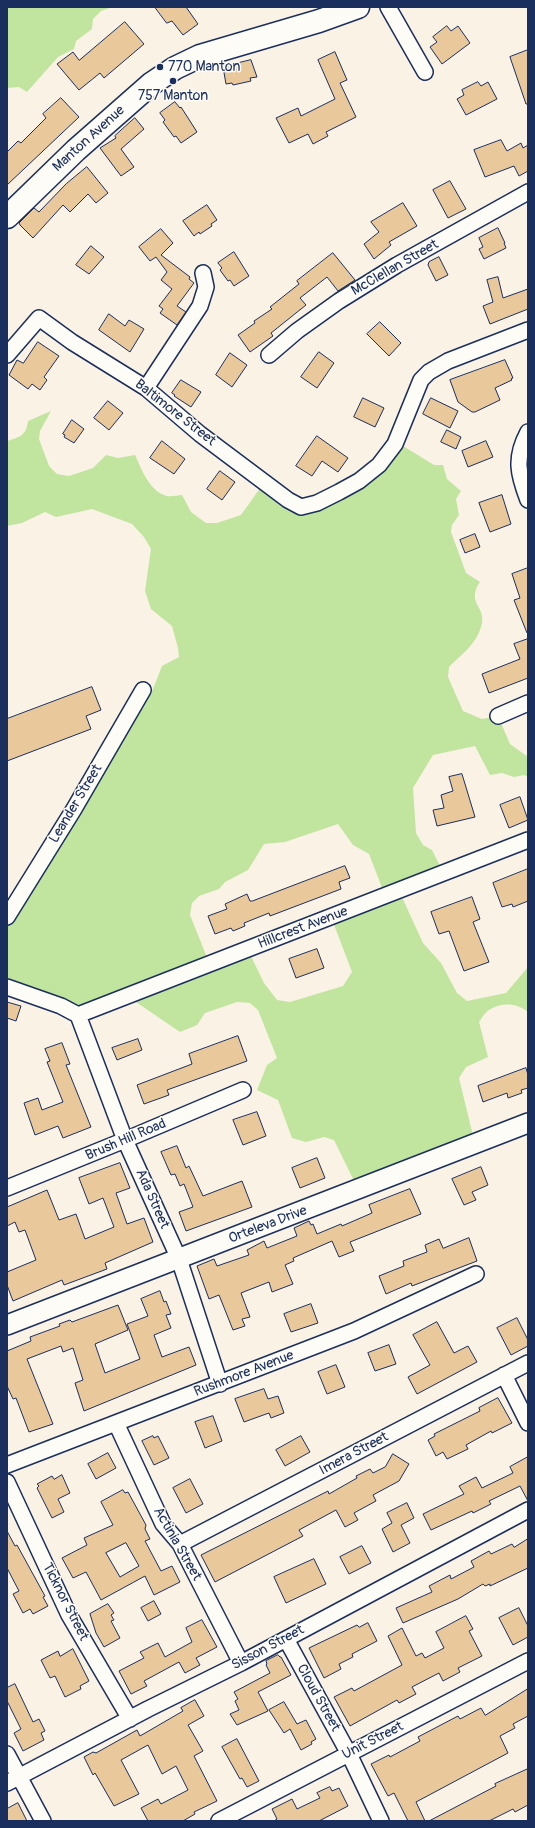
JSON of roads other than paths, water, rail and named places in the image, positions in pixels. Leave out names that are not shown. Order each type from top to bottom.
[{"type":"main road","name":"Manton Avenue","points":[[7,217],[76,150],[151,84],[175,68],[200,56],[319,21],[358,7]]},
{"type":"street","points":[[388,7],[425,72]]},
{"type":"street","name":"McClellan Street","points":[[269,355],[298,331],[339,301],[391,269],[528,192]]},
{"type":"street","points":[[146,388],[200,306],[206,287],[203,272]]},
{"type":"street","name":"Baltimore Street","points":[[7,355],[39,318],[72,342],[146,388],[200,434],[288,500],[301,507],[317,503],[359,480],[385,458],[395,444],[421,380],[429,372],[448,361],[528,330]]},
{"type":"street","points":[[528,432],[519,452],[518,464],[522,483],[528,500]]},
{"type":"street","name":"Leander Street","points":[[7,917],[74,809],[143,690]]},
{"type":"street","points":[[498,716],[528,703]]},
{"type":"street","name":"Hillcrest Avenue","points":[[78,1015],[528,840]]},
{"type":"street","points":[[7,987],[61,1006],[78,1015]]},
{"type":"street","name":"Ada Street","points":[[78,1015],[125,1140],[179,1259],[220,1384]]},
{"type":"street","name":"Brush Hill Road","points":[[7,1188],[243,1090]]},
{"type":"street","name":"Orteleva Drive","points":[[7,1325],[528,1123]]},
{"type":"street","name":"Rushmore Avenue","points":[[7,1465],[354,1331],[476,1274]]},
{"type":"street","name":"Imera Street","points":[[180,1544],[528,1363]]},
{"type":"street","points":[[504,1375],[528,1423]]},
{"type":"street","name":"Actinia Street","points":[[116,1423],[163,1524],[180,1544],[241,1664]]},
{"type":"street","name":"Ticknor Street","points":[[7,1482],[69,1615],[130,1718]]},
{"type":"street","name":"Sisson Street","points":[[14,1780],[130,1718],[241,1664],[528,1510]]},
{"type":"street","name":"Cloud Street","points":[[286,1639],[349,1754],[381,1821]]},
{"type":"street","name":"Unit Street","points":[[219,1821],[528,1661]]},
{"type":"street","points":[[7,1754],[14,1780],[43,1821]]},
{"type":"place","name":"770 Manton","points":[[160,67]]},
{"type":"place","name":"757 Manton","points":[[173,81]]}]
